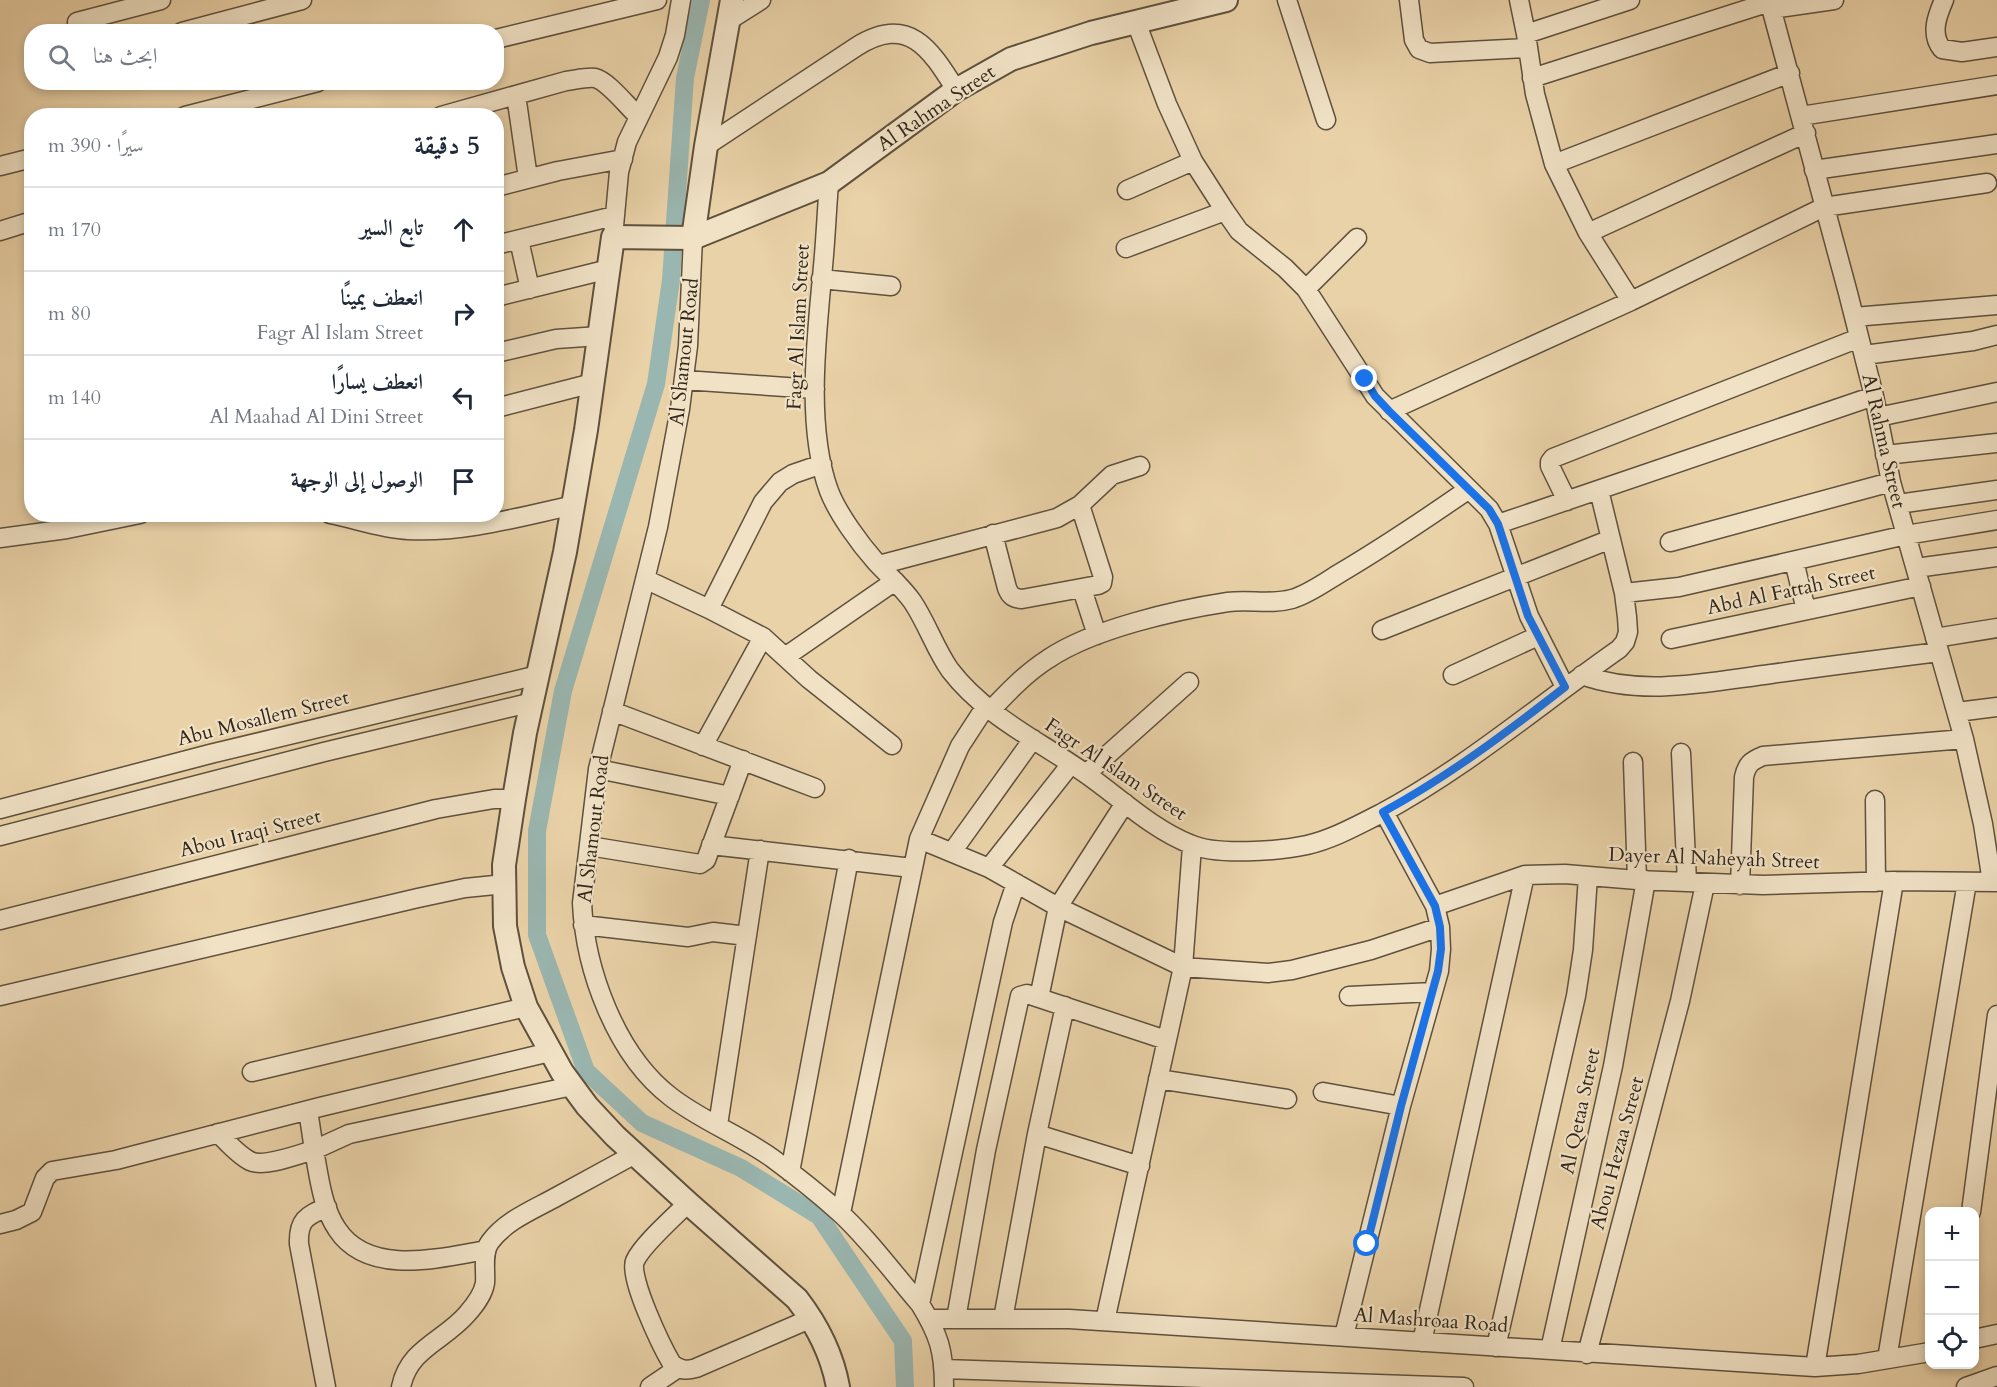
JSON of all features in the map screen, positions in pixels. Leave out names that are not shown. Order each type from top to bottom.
[{"type":"street","points":[[77,22],[161,0]]},
{"type":"street","points":[[212,24],[302,0]]},
{"type":"street","points":[[504,37],[657,0]]},
{"type":"street","points":[[681,0],[675,35],[668,57],[638,116],[619,172],[600,336],[574,505],[513,799],[504,865],[505,926],[513,967],[526,1007],[550,1052],[572,1086],[587,1106],[635,1154],[797,1299],[812,1318],[827,1350],[838,1387]]},
{"type":"street","points":[[504,243],[614,227],[643,237],[687,238],[730,11],[761,0]]},
{"type":"street","points":[[1287,0],[1326,120]]},
{"type":"street","points":[[1409,0],[1414,40],[1419,49],[1430,53],[1527,41],[1630,0]]},
{"type":"street","points":[[1519,0],[1532,78],[1554,164],[1588,233],[1631,301]]},
{"type":"street","points":[[1532,78],[1770,4],[1834,0]]},
{"type":"street","points":[[1944,0],[1936,26],[1937,43],[1942,49],[1962,52],[1997,47]]},
{"type":"street","name":"Al Rahma Street","points":[[687,238],[829,183],[956,90],[1011,59],[1075,37],[1136,22],[1164,7],[1220,1]]},
{"type":"street","name":"Al Rahma Street","points":[[1770,4],[1862,347],[1891,482],[1990,823],[1994,882]]},
{"type":"street","points":[[1136,22],[1162,93],[1193,161],[1225,212],[1239,231],[1285,268],[1306,289],[1375,396],[1489,509],[1498,524],[1515,578],[1538,636],[1565,687]]},
{"type":"street","points":[[706,146],[856,46],[883,34],[898,34],[913,38],[926,47],[936,58],[956,90]]},
{"type":"street","points":[[1554,164],[1790,73]]},
{"type":"street","points":[[470,108],[566,81],[597,78],[604,82],[638,116]]},
{"type":"street","points":[[1588,233],[1804,125],[1997,85]]},
{"type":"street","points":[[216,108],[287,90]]},
{"type":"street","points":[[516,95],[528,178]]},
{"type":"street","points":[[1814,170],[1997,144]]},
{"type":"street","points":[[504,185],[622,159]]},
{"type":"street","points":[[0,166],[24,160]]},
{"type":"street","points":[[1127,190],[1193,161]]},
{"type":"street","name":"Fagr Al Islam Street","points":[[829,183],[815,389],[822,464],[830,493],[867,552],[912,602],[950,670],[988,708],[1079,769],[1162,829],[1192,846],[1255,851],[1307,845],[1328,839],[1428,787],[1480,753],[1618,649],[1625,642],[1628,632],[1624,593],[1599,490]]},
{"type":"street","points":[[1389,411],[1631,301],[1824,207],[1987,183]]},
{"type":"street","points":[[1126,248],[1225,212]]},
{"type":"street","points":[[0,231],[24,224]]},
{"type":"street","name":"Al Shamout Road","points":[[687,238],[689,335],[684,380],[658,527],[598,769],[582,903],[583,925],[592,966],[613,1021],[627,1047],[645,1071],[669,1096],[770,1157],[841,1213],[925,1312],[942,1353],[944,1378]]},
{"type":"street","points":[[1306,289],[1357,238]]},
{"type":"street","points":[[519,240],[530,289]]},
{"type":"street","points":[[504,295],[609,269]]},
{"type":"street","points":[[821,279],[891,286]]},
{"type":"street","points":[[1854,317],[1997,305]]},
{"type":"street","points":[[1567,501],[1550,466],[1553,458],[1862,347],[1973,341],[1997,335]]},
{"type":"street","points":[[504,351],[556,339],[600,336]]},
{"type":"street","points":[[684,380],[815,389]]},
{"type":"street","points":[[504,406],[593,383]]},
{"type":"street","points":[[1878,417],[1997,392]]},
{"type":"street","points":[[1498,524],[1874,396]]},
{"type":"street","points":[[1885,455],[1997,442]]},
{"type":"street","points":[[709,609],[763,502],[780,482],[793,474],[822,464]]},
{"type":"street","points":[[879,565],[1057,518],[1080,505],[1112,475],[1140,466]]},
{"type":"street","points":[[1670,542],[1891,482]]},
{"type":"street","points":[[841,1213],[919,839],[960,746],[988,708],[1048,658],[1097,635],[1193,607],[1235,601],[1292,599],[1361,561],[1469,489]]},
{"type":"street","points":[[1898,504],[1997,490]]},
{"type":"street","points":[[504,520],[574,505]]},
{"type":"street","points":[[993,534],[1007,588],[1009,594],[1014,598],[1022,599],[1098,585],[1102,583],[1103,577],[1080,505]]},
{"type":"street","points":[[1624,593],[1679,587],[1906,535],[1997,520]]},
{"type":"street","points":[[0,538],[101,522]]},
{"type":"street","points":[[368,522],[406,530],[433,530],[493,522]]},
{"type":"street","points":[[1382,630],[1611,539]]},
{"type":"street","name":"Abd Al Fattah Street","points":[[1671,639],[1806,610],[1918,577],[1997,557]]},
{"type":"street","points":[[1794,561],[1806,610]]},
{"type":"street","points":[[645,579],[763,637],[818,686],[892,745]]},
{"type":"street","points":[[785,657],[895,581]]},
{"type":"street","points":[[1082,589],[1097,635]]},
{"type":"street","points":[[1582,675],[1611,684],[1681,686],[1937,645],[1997,628]]},
{"type":"street","points":[[1453,675],[1538,636]]},
{"type":"street","points":[[703,746],[763,637]]},
{"type":"street","name":"Abu Mosallem Street","points":[[0,809],[213,768],[538,675]]},
{"type":"street","points":[[989,868],[1079,769],[1189,682]]},
{"type":"street","points":[[0,836],[213,768],[533,702]]},
{"type":"street","points":[[1957,712],[1997,707]]},
{"type":"street","points":[[612,711],[815,788]]},
{"type":"street","points":[[952,852],[1033,739]]},
{"type":"street","points":[[1740,885],[1744,777],[1746,766],[1752,760],[1763,756],[1965,739]]},
{"type":"street","name":"Abou Hezaa Street","points":[[1587,1354],[1689,963],[1696,883],[1681,753]]},
{"type":"street","points":[[589,846],[700,864],[706,860],[743,760]]},
{"type":"street","name":"Al Qetaa Street","points":[[1550,1350],[1613,1066],[1641,880],[1633,762]]},
{"type":"street","points":[[598,769],[730,796]]},
{"type":"street","name":"Abou Iraqi Street","points":[[0,920],[436,809],[494,799],[513,799]]},
{"type":"street","points":[[1875,800],[1876,882]]},
{"type":"street","points":[[1039,998],[1058,907],[1125,803]]},
{"type":"street","points":[[1344,1336],[1440,960],[1440,927],[1435,906],[1383,812]]},
{"type":"street","points":[[919,839],[989,868],[1058,907],[1183,967],[1268,973],[1292,970],[1361,952],[1440,927]]},
{"type":"street","points":[[711,845],[912,868]]},
{"type":"street","points":[[1105,1321],[1183,967],[1192,846]]},
{"type":"street","points":[[718,1125],[760,850]]},
{"type":"street","points":[[790,1172],[849,859]]},
{"type":"street","name":"Dayer Al Naheyah Street","points":[[1435,906],[1525,875],[1565,874],[1740,885],[1894,881],[1994,882]]},
{"type":"street","points":[[1422,1342],[1525,875]]},
{"type":"street","points":[[1496,1347],[1576,996],[1583,950],[1588,876]]},
{"type":"street","points":[[1815,1367],[1894,881]]},
{"type":"street","points":[[1887,1359],[1967,882]]},
{"type":"street","points":[[925,1312],[952,1159],[1004,922],[1016,883]]},
{"type":"street","points":[[0,996],[418,898],[465,888],[505,884]]},
{"type":"street","points":[[583,925],[688,937],[712,932],[747,936]]},
{"type":"street","points":[[1349,996],[1433,992]]},
{"type":"street","points":[[956,1319],[984,1165],[1020,996],[1023,994],[1039,998],[1166,1040]]},
{"type":"street","points":[[1003,1319],[1037,1134],[1065,1006]]},
{"type":"street","points":[[252,1072],[526,1007]]},
{"type":"street","points":[[1972,1207],[1997,1015]]},
{"type":"street","points":[[0,1224],[32,1212],[45,1178],[52,1171],[116,1160],[308,1110],[550,1052]]},
{"type":"street","points":[[1158,1079],[1287,1100]]},
{"type":"street","points":[[218,1133],[245,1158],[255,1163],[272,1161],[314,1150],[349,1134],[572,1086]]},
{"type":"street","points":[[1323,1092],[1401,1106]]},
{"type":"street","points":[[308,1110],[314,1150],[327,1207],[336,1228],[349,1245],[370,1256],[395,1260],[424,1260],[486,1250]]},
{"type":"street","points":[[1037,1134],[1140,1166]]},
{"type":"street","points":[[401,1387],[407,1367],[418,1354],[465,1316],[477,1301],[485,1284],[486,1250],[489,1243],[503,1229],[521,1216],[635,1154]]},
{"type":"street","points":[[952,1159],[984,1165]]},
{"type":"street","points":[[688,1203],[647,1246],[636,1259],[634,1266],[644,1302],[668,1357],[678,1368],[688,1370],[696,1368],[812,1318]]},
{"type":"street","points":[[326,1387],[298,1230],[304,1220],[327,1207]]},
{"type":"street","name":"Al Mashroaa Road","points":[[925,1312],[956,1319],[1070,1319],[1815,1367],[1925,1353]]},
{"type":"street","points":[[1979,1339],[1997,1334]]},
{"type":"street","points":[[650,1387],[678,1368]]},
{"type":"street","points":[[1966,1387],[1997,1376]]},
{"type":"street","points":[[944,1378],[1464,1387]]},
{"type":"waterway","points":[[701,0],[685,78],[671,280],[656,384],[563,691],[537,831],[537,935],[586,1071],[642,1123],[741,1168],[819,1216],[903,1341],[905,1387]]},
{"type":"route","points":[[1365,379],[1375,396],[1389,411],[1489,509],[1503,537],[1528,616],[1565,687],[1480,753],[1428,787],[1383,812],[1435,906],[1440,927],[1441,949],[1433,992],[1401,1106],[1367,1244]]}]
